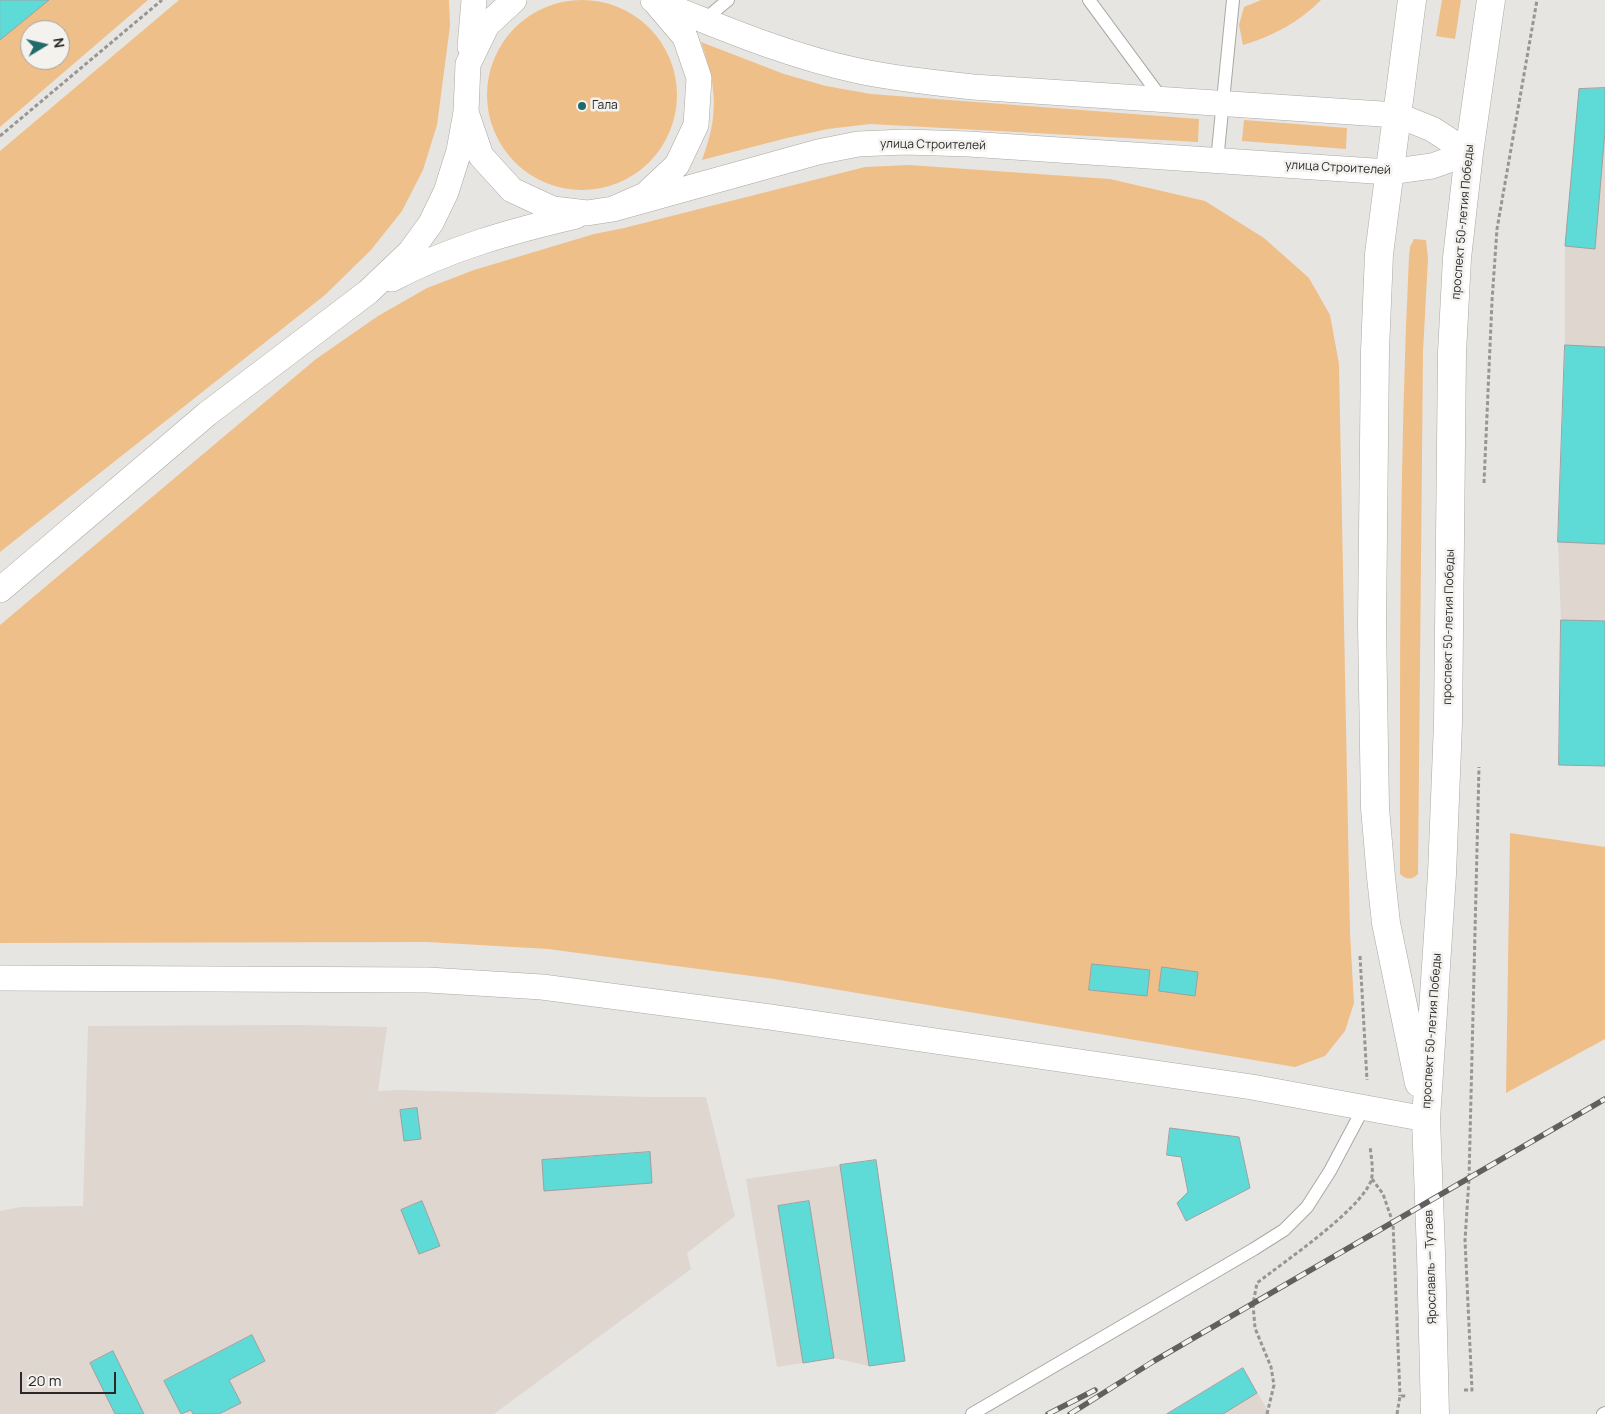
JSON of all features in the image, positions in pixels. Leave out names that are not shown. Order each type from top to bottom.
[{"type":"main road","name":"проспект 50-летия Победы","points":[[1412,0],[1380,254],[1375,351],[1372,624],[1375,808],[1386,923],[1426,1119]]},
{"type":"main road","name":"проспект 50-летия Победы","points":[[1426,1119],[1442,874],[1448,723],[1452,353],[1457,258],[1469,153],[1491,0]]},
{"type":"main road","name":"Ярославль — Тутаев","points":[[1426,1119],[1435,1403]]},
{"type":"street","points":[[0,590],[207,414],[368,292],[410,252],[431,223],[446,192],[459,151],[466,112],[474,0]]},
{"type":"street","points":[[468,64],[487,25],[514,0]]},
{"type":"street","points":[[653,0],[776,48],[858,71],[913,81],[973,87],[1397,114],[1432,129],[1469,153]]},
{"type":"street","points":[[368,292],[412,269],[463,248],[507,233],[587,213],[614,209],[645,195],[677,165],[696,125],[699,78],[685,37],[653,0]]},
{"type":"street","points":[[466,112],[481,156],[512,190],[553,210],[587,213]]},
{"type":"street","name":"улица Строителей","points":[[614,209],[818,152],[858,144],[906,142],[969,144],[1389,172],[1432,166],[1469,153]]},
{"type":"street","points":[[0,978],[428,980],[542,987],[780,1019],[1252,1087],[1426,1119]]},
{"type":"lane","points":[[685,37],[728,0]]},
{"type":"lane","points":[[1090,0],[1162,99]]},
{"type":"lane","points":[[1217,161],[1233,0]]},
{"type":"lane","points":[[972,1414],[1284,1230],[1308,1207],[1330,1171],[1364,1107]]},
{"type":"path","points":[[0,136],[162,0]]},
{"type":"path","points":[[1483,492],[1496,229],[1537,0]]},
{"type":"path","points":[[1400,1396],[1435,1403],[1472,1390],[1465,1240],[1469,1179],[1479,761]]},
{"type":"path","points":[[1372,1179],[1383,1194],[1393,1223],[1400,1396],[1397,1414]]},
{"type":"shaded area","points":[[49,0],[148,0],[70,67],[70,20],[24,20]]},
{"type":"shaded area","points":[[179,0],[449,0],[450,26],[437,125],[423,170],[402,211],[371,250],[325,295],[0,552],[0,151]]},
{"type":"shaded area","points":[[582,0],[618,7],[635,16],[649,28],[661,42],[670,59],[677,95],[670,131],[661,148],[649,162],[635,174],[618,183],[582,190],[546,183],[529,174],[515,162],[503,148],[494,131],[487,95],[494,59],[503,42],[515,28],[529,16],[546,7]]},
{"type":"shaded area","points":[[1261,0],[1321,0],[1285,28],[1243,45],[1239,25],[1244,7]]},
{"type":"shaded area","points":[[1442,0],[1461,0],[1455,39],[1436,36]]},
{"type":"shaded area","points":[[20,24],[20,70],[66,70],[0,127],[0,40]]},
{"type":"shaded area","points":[[701,42],[784,74],[826,86],[871,94],[1199,119],[1198,142],[870,124],[828,129],[702,160],[711,129],[714,101],[710,73]]},
{"type":"shaded area","points":[[1605,88],[1605,766],[1559,765],[1561,620],[1558,542],[1565,345],[1565,246],[1579,89]]},
{"type":"shaded area","points":[[1244,120],[1347,128],[1346,149],[1242,141]]},
{"type":"shaded area","points":[[909,165],[1110,179],[1205,201],[1264,238],[1309,278],[1330,315],[1339,364],[1350,933],[1354,1003],[1345,1031],[1325,1056],[1295,1067],[774,979],[548,949],[427,942],[0,943],[0,625],[316,359],[378,316],[427,288],[474,270],[594,234],[865,167]]},
{"type":"shaded area","points":[[1414,239],[1426,240],[1428,258],[1423,352],[1418,874],[1409,878],[1400,874],[1401,565],[1403,411],[1409,256],[1410,247]]},
{"type":"shaded area","points":[[1510,833],[1605,847],[1605,1039],[1506,1093]]},
{"type":"shaded area","points":[[300,1025],[387,1027],[378,1091],[706,1097],[735,1216],[687,1253],[691,1269],[494,1414],[0,1414],[0,1211],[21,1207],[83,1206],[88,1026]]},
{"type":"shaded area","points":[[876,1160],[905,1361],[869,1366],[834,1358],[777,1367],[746,1179]]},
{"type":"shaded area","points":[[1243,1368],[1270,1414],[1167,1414]]},
{"type":"building","points":[[0,0],[49,0],[24,20],[20,20],[20,24],[0,40]]},
{"type":"building","points":[[1605,88],[1605,131],[1595,249],[1565,246],[1579,89]]},
{"type":"building","points":[[1565,345],[1605,347],[1605,544],[1558,542]]},
{"type":"building","points":[[1561,620],[1605,621],[1605,766],[1559,765]]},
{"type":"building","points":[[1092,964],[1150,970],[1147,996],[1089,990]]},
{"type":"building","points":[[1162,967],[1198,972],[1195,996],[1159,991]]},
{"type":"building","points":[[417,1108],[421,1139],[404,1141],[400,1110]]},
{"type":"building","points":[[1170,1128],[1239,1137],[1250,1188],[1186,1221],[1177,1203],[1188,1192],[1181,1157],[1167,1155]]},
{"type":"building","points":[[650,1152],[652,1183],[544,1191],[542,1160]]},
{"type":"building","points":[[876,1160],[905,1361],[869,1366],[840,1165]]},
{"type":"building","points":[[422,1201],[440,1246],[419,1254],[401,1210]]},
{"type":"building","points":[[809,1201],[834,1358],[803,1363],[778,1206]]},
{"type":"building","points":[[252,1335],[265,1361],[229,1380],[241,1403],[219,1414],[193,1414],[191,1410],[181,1414],[164,1381]]},
{"type":"building","points":[[113,1351],[144,1414],[115,1414],[90,1363]]},
{"type":"building","points":[[1243,1368],[1257,1393],[1223,1414],[1167,1414]]},
{"type":"railway","points":[[1070,1414],[1154,1361],[1605,1099]]},
{"type":"railway","points":[[1048,1414],[1095,1390]]},
{"type":"place","name":"Гала","points":[[582,106]]}]
